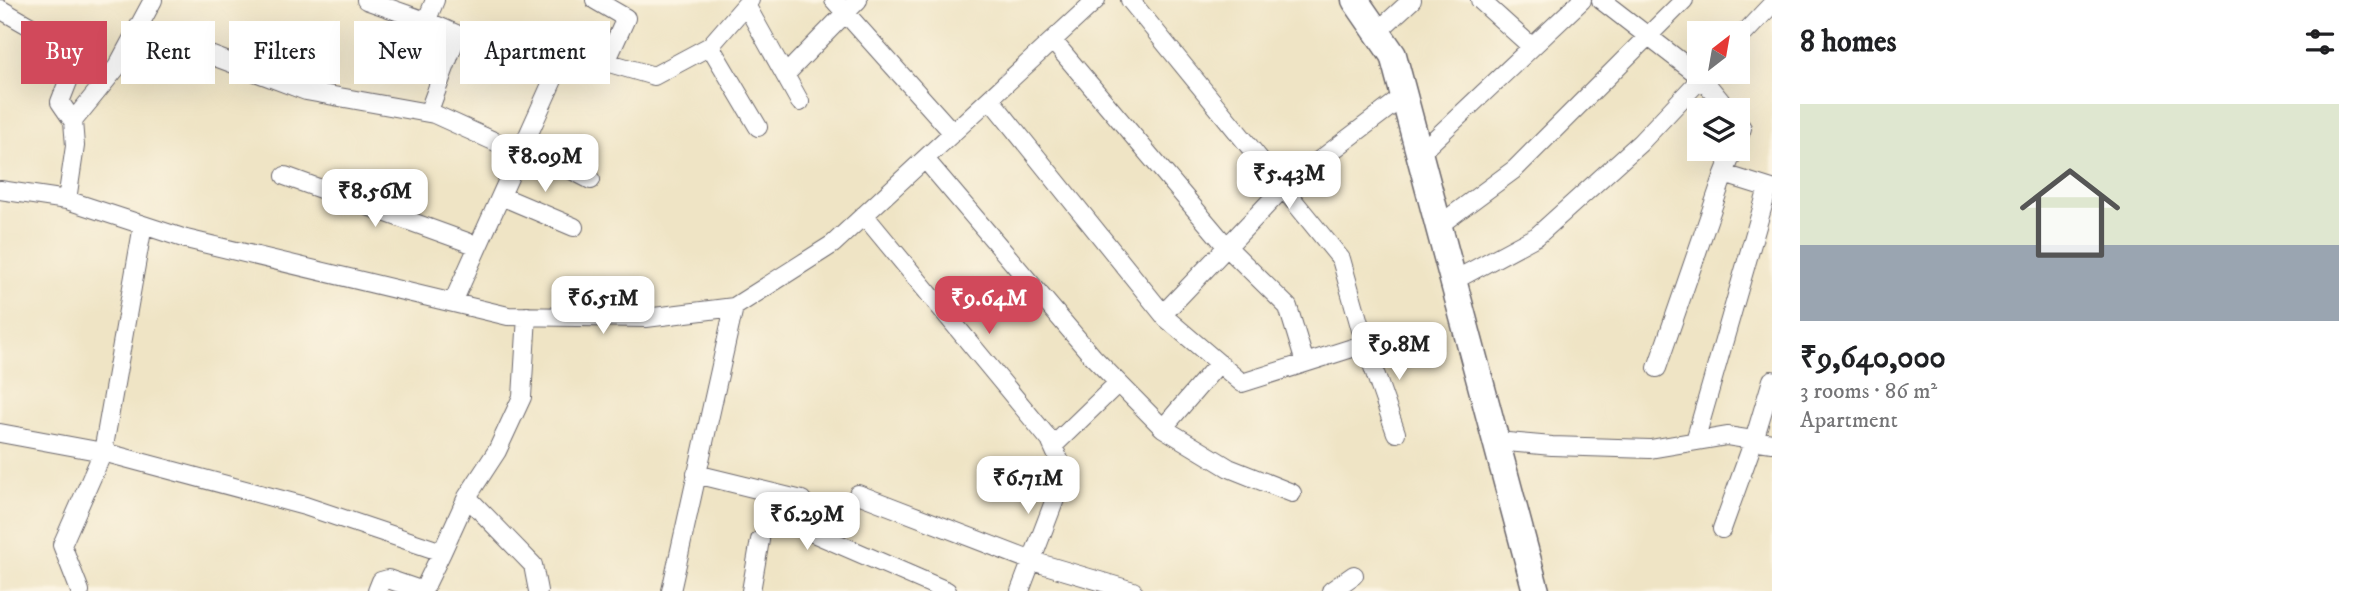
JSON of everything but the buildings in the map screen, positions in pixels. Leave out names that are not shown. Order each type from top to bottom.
[{"type":"main road","points":[[1354,0],[1392,55],[1536,591]]},
{"type":"street","points":[[142,21],[153,0]]},
{"type":"street","points":[[366,0],[423,21]]},
{"type":"street","points":[[426,21],[435,0]]},
{"type":"street","points":[[595,0],[626,18],[610,53]]},
{"type":"street","points":[[785,75],[840,7],[858,0]]},
{"type":"street","points":[[0,190],[67,200],[186,239],[508,316],[646,318],[734,307],[833,244],[1096,0]]},
{"type":"street","points":[[1130,0],[1341,259],[1365,344],[1396,433]]},
{"type":"street","points":[[1377,32],[1412,0]]},
{"type":"street","points":[[1480,0],[1532,47]]},
{"type":"street","points":[[1419,154],[1582,0]]},
{"type":"street","points":[[1601,0],[1687,62]]},
{"type":"street","points":[[1438,226],[1515,169],[1684,0]]},
{"type":"street","points":[[610,63],[654,76],[710,46],[748,2],[800,102]]},
{"type":"street","points":[[1750,27],[1772,4]]},
{"type":"street","points":[[840,7],[953,133]]},
{"type":"street","points":[[0,9],[40,32],[76,61],[60,102],[73,121],[75,146],[67,200]]},
{"type":"street","points":[[446,30],[460,36]]},
{"type":"street","points":[[434,114],[430,104],[457,35]]},
{"type":"street","points":[[1053,41],[1227,247],[1288,307],[1305,363]]},
{"type":"street","points":[[710,46],[758,127]]},
{"type":"street","points":[[215,57],[306,91],[434,114],[592,180]]},
{"type":"street","points":[[73,121],[121,60]]},
{"type":"street","points":[[453,302],[551,84]]},
{"type":"street","points":[[1453,281],[1537,236],[1640,142],[1696,84]]},
{"type":"street","points":[[1163,314],[1283,188],[1404,96]]},
{"type":"street","points":[[990,99],[1163,314],[1242,383],[1365,344]]},
{"type":"street","points":[[925,159],[1093,357],[1163,428],[1229,468],[1292,493]]},
{"type":"street","points":[[1657,368],[1729,161]]},
{"type":"street","points":[[1695,441],[1770,188],[1724,174]]},
{"type":"street","points":[[285,176],[478,246]]},
{"type":"street","points":[[501,196],[574,227]]},
{"type":"street","points":[[864,215],[1054,444],[1118,383]]},
{"type":"street","points":[[80,591],[62,545],[103,452],[143,225]]},
{"type":"street","points":[[671,591],[734,307]]},
{"type":"street","points":[[377,591],[381,581],[388,579],[423,591],[467,497],[497,451],[522,397],[527,316]]},
{"type":"street","points":[[1163,428],[1219,363]]},
{"type":"street","points":[[1722,529],[1763,442],[1772,380]]},
{"type":"street","points":[[0,433],[103,452],[305,506],[442,552]]},
{"type":"street","points":[[1496,441],[1650,449],[1727,436],[1763,442]]},
{"type":"street","points":[[1020,591],[1065,473],[1050,440]]},
{"type":"street","points":[[696,474],[802,500],[806,506],[804,529],[912,584],[947,591]]},
{"type":"street","points":[[858,494],[1032,561],[1079,583],[1133,591]]},
{"type":"street","points":[[467,497],[533,565],[538,591]]},
{"type":"street","points":[[751,591],[760,540]]},
{"type":"street","points":[[1331,591],[1354,575]]}]
